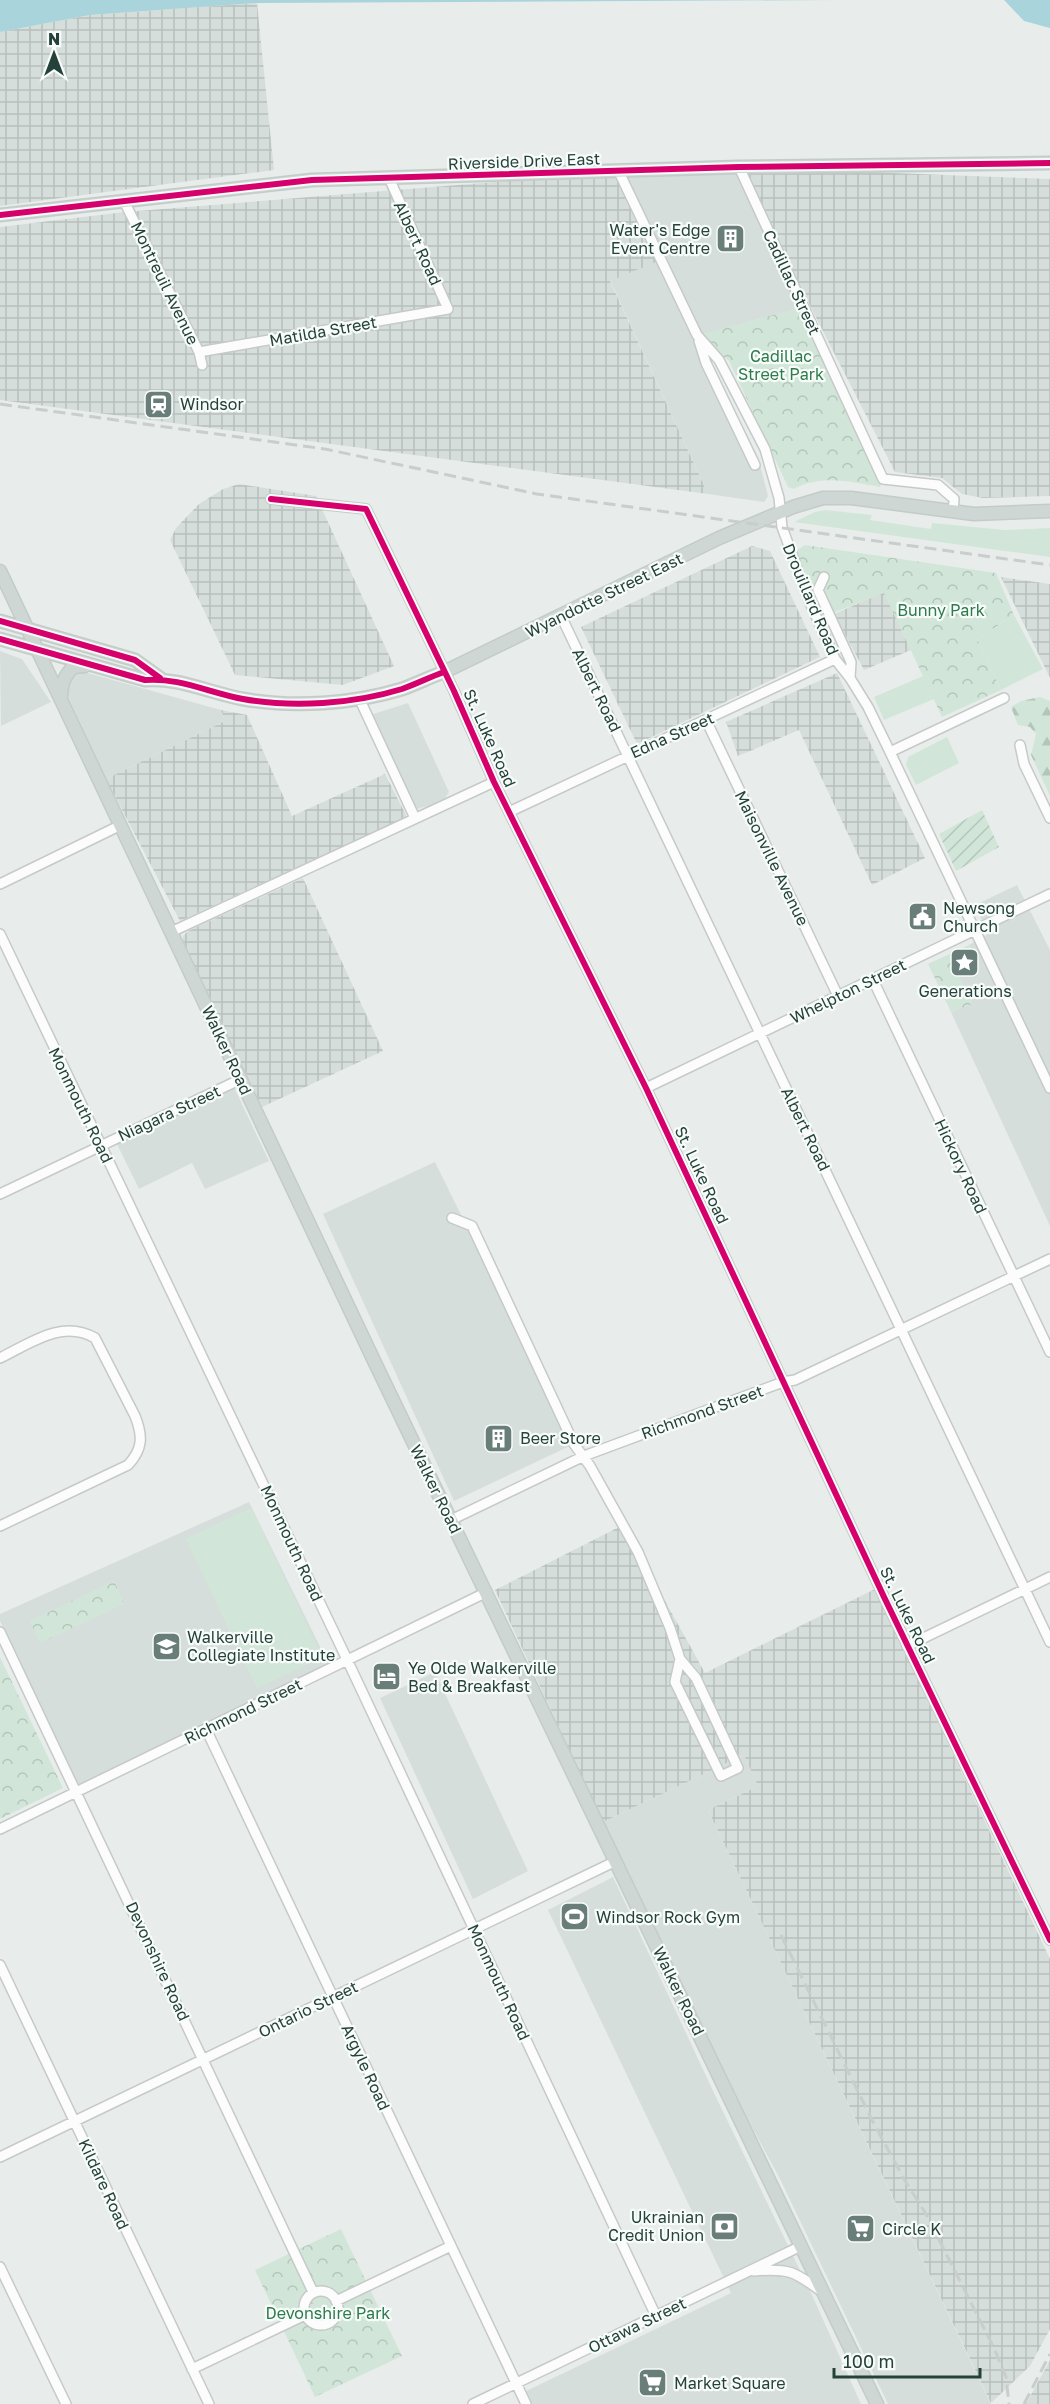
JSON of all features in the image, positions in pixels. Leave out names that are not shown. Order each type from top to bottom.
[{"type":"main road","name":"Riverside Drive East","points":[[0,215],[312,180],[739,167],[1050,163]]},
{"type":"main road","name":"Wyandotte Street East","points":[[0,639],[145,680],[160,678],[244,699],[294,703],[359,698],[402,689],[444,672],[719,538],[823,498],[851,498],[974,514],[1050,511]]},
{"type":"main road","points":[[0,571],[0,586]]},
{"type":"main road","name":"Walker Road","points":[[0,571],[451,1520],[877,2404]]},
{"type":"main road","name":"Wyandotte Street East","points":[[0,621],[135,660],[160,678]]},
{"type":"main road","points":[[61,697],[62,679],[72,667],[94,666]]},
{"type":"street","name":"Cadillac Street","points":[[739,167],[883,479],[938,485],[954,499],[953,512]]},
{"type":"street","name":"Drouillard Road","points":[[619,172],[697,335],[719,360],[765,449],[779,498],[780,513],[789,550],[835,659],[868,707],[891,752],[1050,1089]]},
{"type":"street","name":"Albert Road","points":[[388,178],[448,309]]},
{"type":"street","name":"Montreuil Avenue","points":[[124,201],[199,352],[202,365]]},
{"type":"street","name":"Matilda Street","points":[[199,352],[448,309]]},
{"type":"street","points":[[697,335],[706,363],[755,465]]},
{"type":"street","name":"St. Luke Road","points":[[271,499],[366,509],[494,782],[646,1088],[908,1646],[1050,1940]]},
{"type":"street","points":[[824,577],[818,590],[851,662],[850,678]]},
{"type":"street","name":"Albert Road","points":[[561,616],[1050,1642]]},
{"type":"street","name":"Edna Street","points":[[509,812],[835,659]]},
{"type":"street","points":[[359,698],[415,818]]},
{"type":"street","points":[[891,752],[1004,698]]},
{"type":"street","name":"Maisonville Avenue","points":[[706,720],[838,996]]},
{"type":"street","points":[[1020,745],[1024,764],[1050,818]]},
{"type":"street","points":[[171,932],[494,782]]},
{"type":"street","points":[[0,884],[121,825]]},
{"type":"street","name":"Whelpton Street","points":[[646,1088],[1050,894]]},
{"type":"street","name":"Monmouth Road","points":[[0,934],[347,1660],[656,2316]]},
{"type":"street","name":"Hickory Road","points":[[873,980],[1050,1352]]},
{"type":"street","name":"Niagara Street","points":[[0,1194],[241,1079]]},
{"type":"street","points":[[452,1218],[472,1226],[574,1444],[584,1455],[638,1552],[681,1659],[696,1678],[738,1768],[721,1776],[675,1682],[681,1659]]},
{"type":"street","name":"Richmond Street","points":[[451,1520],[584,1455],[783,1382],[795,1380],[1050,1259]]},
{"type":"street","points":[[0,1358],[62,1330],[74,1329],[95,1338],[135,1416],[141,1430],[142,1444],[137,1455],[128,1465],[0,1526]]},
{"type":"street","points":[[908,1646],[1050,1577]]},
{"type":"street","name":"Richmond Street","points":[[0,1829],[487,1592]]},
{"type":"street","name":"Devonshire Road","points":[[0,1632],[78,1792],[313,2292]]},
{"type":"street","name":"Argyle Road","points":[[206,1730],[526,2404]]},
{"type":"street","name":"Ontario Street","points":[[0,2157],[616,1861]]},
{"type":"street","name":"Kildare Road","points":[[0,1965],[208,2404]]},
{"type":"street","points":[[336,2301],[451,2246]]},
{"type":"street","name":"Ottawa Street","points":[[473,2404],[801,2246]]},
{"type":"street","points":[[0,2266],[66,2404]]},
{"type":"street","points":[[749,2271],[775,2269],[795,2272],[824,2293]]},
{"type":"street","points":[[313,2292],[329,2293],[338,2306],[335,2317],[327,2324],[316,2324],[305,2315],[305,2301],[313,2292]]},
{"type":"street","points":[[192,2370],[305,2315]]},
{"type":"shaded area","points":[[257,3],[274,170],[0,206],[0,32],[90,15]]},
{"type":"shaded area","points":[[739,167],[804,307],[697,336],[758,457],[768,496],[764,502],[708,494],[610,280],[661,260],[619,172]]},
{"type":"shaded area","points":[[739,167],[1050,179],[1050,496],[983,498],[962,494],[942,478],[895,472]]},
{"type":"shaded area","points":[[619,172],[661,260],[610,281],[708,494],[0,400],[0,227],[125,212]]},
{"type":"shaded area","points":[[239,484],[316,496],[394,666],[343,685],[235,675],[170,540],[176,528],[199,504],[223,489]]},
{"type":"shaded area","points":[[752,546],[770,551],[820,657],[637,744],[581,627]]},
{"type":"shaded area","points":[[1001,577],[1050,584],[1050,678]]},
{"type":"shaded area","points":[[884,592],[911,650],[864,670],[834,614]]},
{"type":"shaded area","points":[[0,651],[22,659],[51,702],[1,726]]},
{"type":"shaded area","points":[[84,672],[221,710],[225,721],[106,779],[66,692],[70,676]]},
{"type":"shaded area","points":[[837,673],[925,858],[872,885],[799,730],[738,756],[726,722]]},
{"type":"shaded area","points":[[408,703],[449,792],[444,800],[411,810],[367,716]]},
{"type":"shaded area","points":[[221,710],[247,715],[292,816],[385,774],[407,817],[180,921],[106,779],[225,721]]},
{"type":"shaded area","points":[[303,878],[383,1051],[262,1107],[183,941],[183,936],[188,931]]},
{"type":"shaded area","points":[[1017,885],[1050,950],[1050,1226],[951,1012],[972,1004],[958,975],[978,964],[969,945],[988,934],[975,905]]},
{"type":"shaded area","points":[[232,1083],[269,1161],[205,1189],[192,1163],[139,1189],[114,1138]]},
{"type":"shaded area","points":[[435,1162],[574,1444],[454,1501],[323,1214]]},
{"type":"shaded area","name":"Walkerville Collegiate Institute","points":[[249,1502],[330,1667],[79,1785],[0,1621],[0,1614]]},
{"type":"shaded area","points":[[623,1525],[705,1673],[875,1589],[1050,1959],[1050,2329],[1030,2366],[991,2403],[708,1810],[758,1786],[744,1755],[603,1822],[495,1590]]},
{"type":"shaded area","points":[[435,1672],[528,1871],[473,1899],[380,1698]]},
{"type":"shaded area","points":[[744,1755],[758,1786],[708,1810],[991,2404],[888,2404],[779,2177],[741,2107],[603,1822]]},
{"type":"shaded area","points":[[613,1877],[812,2295],[861,2404],[532,2404],[526,2391],[731,2293],[548,1910]]},
{"type":"shaded area","points":[[1050,2360],[1050,2404],[1026,2404]]},
{"type":"green space","name":"Cadillac Street Park","points":[[804,307],[883,479],[880,487],[826,480],[805,484],[794,489],[788,487],[729,361],[725,357],[719,360],[697,335]]},
{"type":"green space","points":[[825,510],[872,515],[870,520],[931,529],[932,523],[1005,530],[1050,528],[1050,557],[794,522]]},
{"type":"green space","name":"Bunny Park","points":[[805,545],[996,573],[1014,615],[977,639],[1001,690],[942,717],[884,593],[825,616],[796,551]]},
{"type":"green space","points":[[1014,615],[1043,669],[1001,690],[977,639]]},
{"type":"green space","points":[[923,676],[934,699],[884,720],[874,697]]},
{"type":"green space","points":[[1040,697],[1050,701],[1050,796],[1031,755],[1036,734],[1030,727],[1018,725],[1011,707],[1021,701]]},
{"type":"green space","points":[[947,737],[959,763],[916,785],[906,765],[908,757]]},
{"type":"green space","points":[[982,810],[999,847],[956,871],[939,834]]},
{"type":"green space","points":[[969,945],[978,964],[958,975],[972,1004],[951,1012],[928,964]]},
{"type":"green space","points":[[251,1508],[322,1657],[257,1688],[186,1539]]},
{"type":"green space","points":[[114,1581],[124,1604],[40,1643],[30,1621]]},
{"type":"green space","points":[[0,1657],[63,1788],[0,1819]]},
{"type":"green space","name":"Devonshire Park","points":[[341,2229],[402,2356],[315,2397],[255,2270]]},
{"type":"water","points":[[0,0],[836,0],[257,3],[90,15],[0,32]]},
{"type":"water","points":[[1004,0],[1050,0],[1050,28],[1024,21]]},
{"type":"railway","points":[[0,404],[325,449],[537,494],[1050,565]]},
{"type":"railway","points":[[781,1935],[872,2120],[926,2214],[994,2348],[1006,2377],[1009,2404]]},
{"type":"railway","points":[[1024,2404],[1050,2354]]},
{"type":"cycle path","points":[[0,215],[312,180],[739,167],[1050,163]]},
{"type":"cycle path","points":[[271,499],[366,509],[454,691],[494,782],[646,1088],[884,1597],[1050,1940]]},
{"type":"cycle path","points":[[0,621],[135,660],[160,678]]},
{"type":"cycle path","points":[[0,639],[145,680],[182,683],[262,702],[302,704],[364,698],[402,689],[444,672]]},
{"type":"place","name":"Water's Edge Event Centre","points":[[731,239]]},
{"type":"place","name":"Windsor","points":[[159,404]]},
{"type":"place","name":"Newsong Church","points":[[922,917]]},
{"type":"place","name":"Generations","points":[[965,963]]},
{"type":"place","name":"Beer Store","points":[[499,1438]]},
{"type":"place","name":"Walkerville Collegiate Institute","points":[[166,1646]]},
{"type":"place","name":"Ye Olde Walkerville Bed & Breakfast","points":[[387,1677]]},
{"type":"place","name":"Windsor Rock Gym","points":[[575,1917]]},
{"type":"place","name":"Ukrainian Credit Union","points":[[725,2226]]},
{"type":"place","name":"Circle K","points":[[861,2229]]},
{"type":"place","name":"Market Square","points":[[653,2383]]}]
